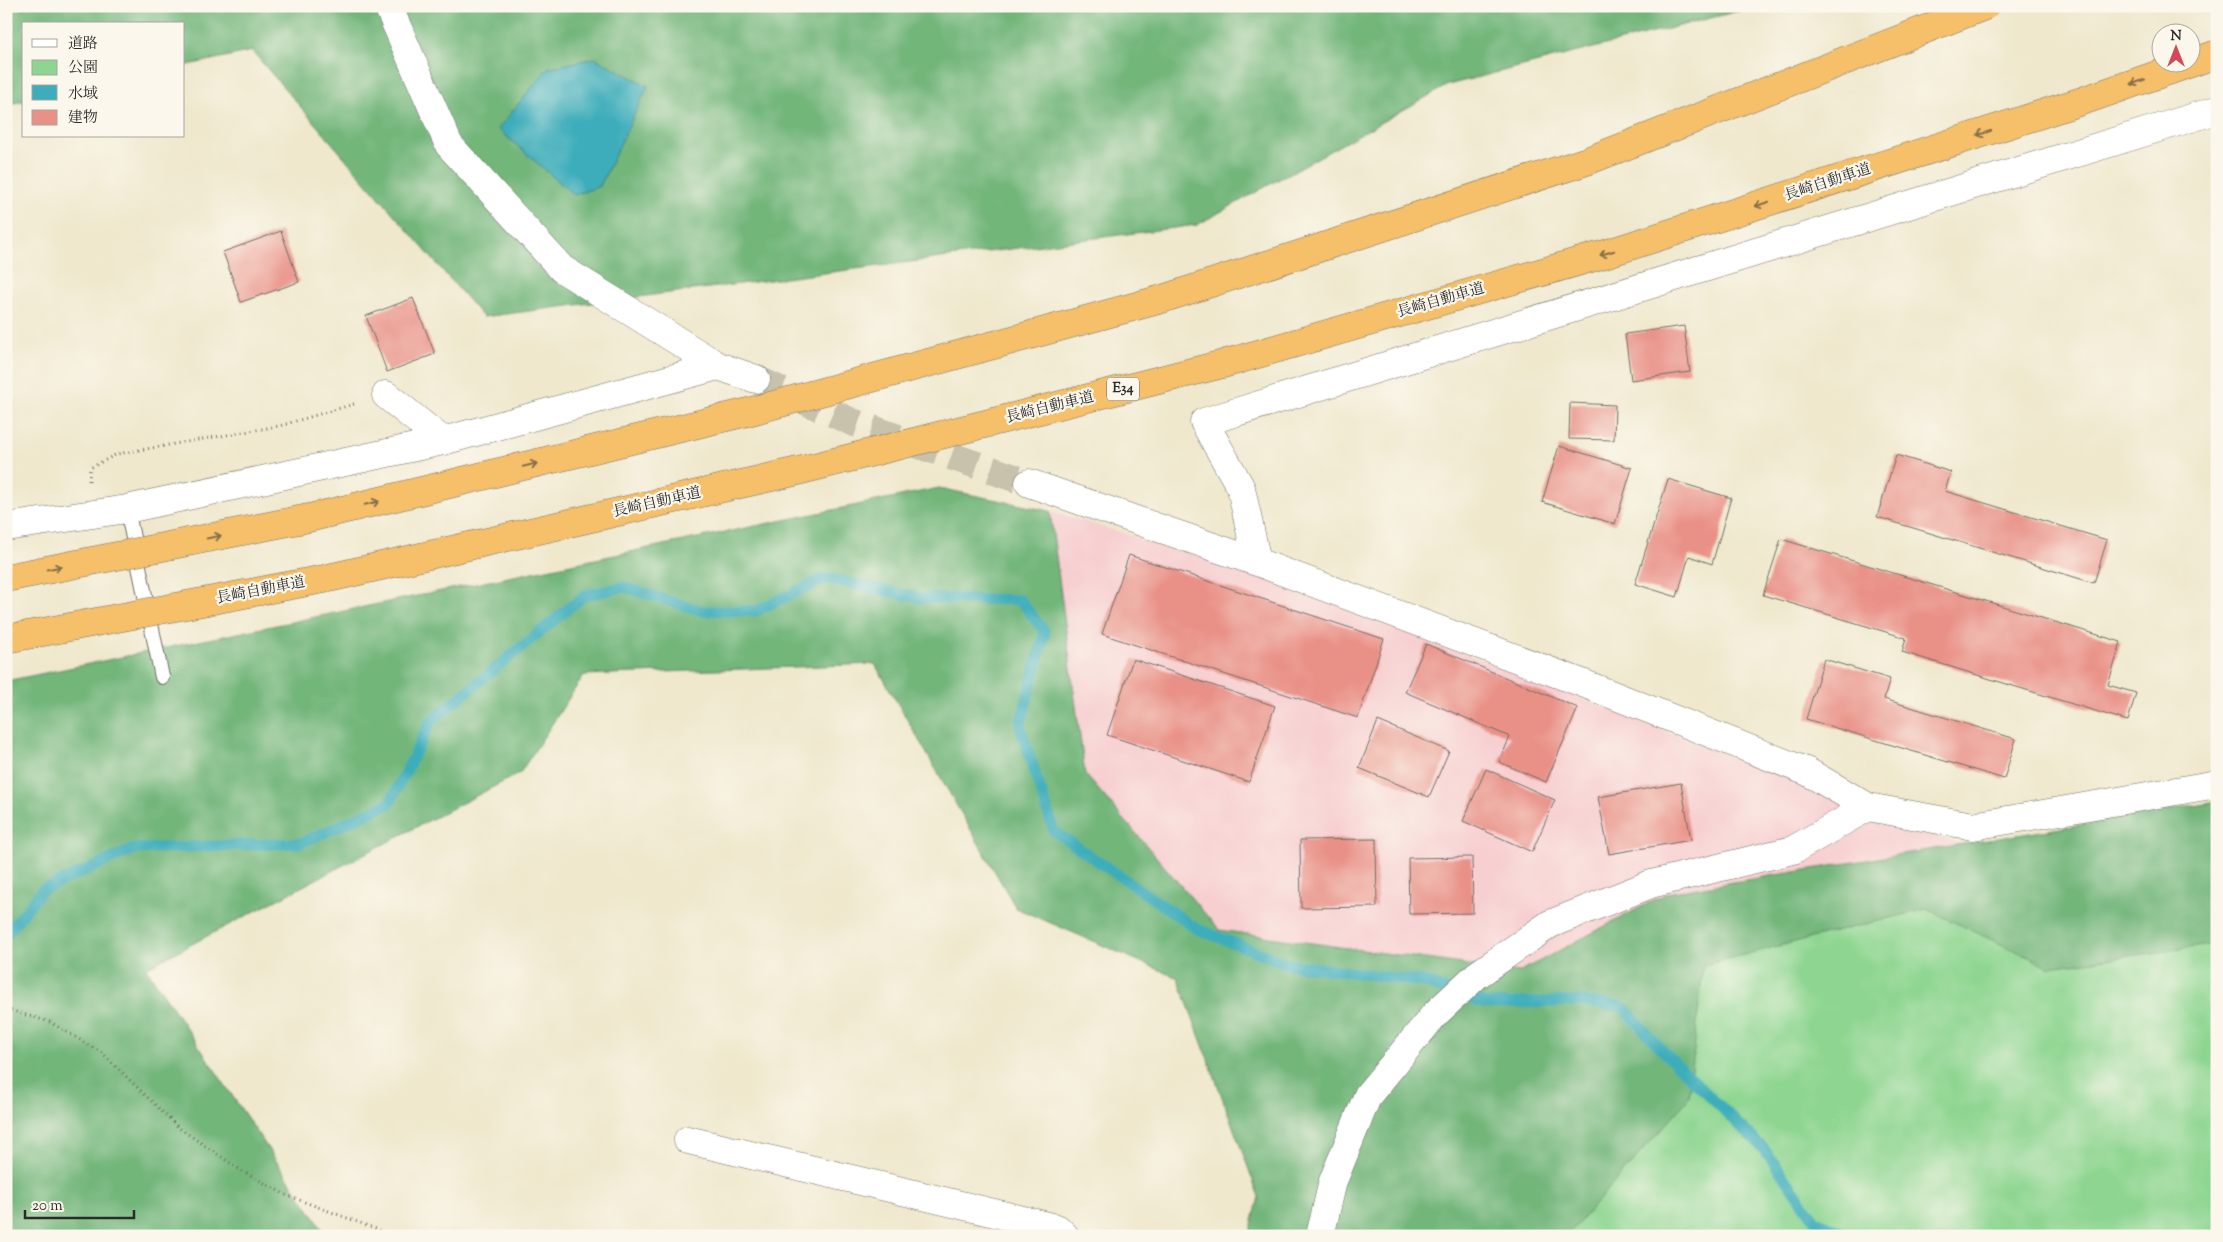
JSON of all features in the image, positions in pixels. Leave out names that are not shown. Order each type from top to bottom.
[{"type":"highway","points":[[6,578],[318,516],[748,412],[1162,299],[1587,161],[1985,6]]},
{"type":"highway","name":"長崎自動車道","points":[[6,639],[344,575],[798,471],[1223,364],[1605,254],[2085,100],[2217,54]]},
{"type":"street","points":[[388,6],[449,145],[562,269],[718,366],[756,379]]},
{"type":"street","points":[[1257,562],[1241,488],[1204,422],[2217,110]]},
{"type":"street","points":[[6,527],[127,509],[443,441],[718,366]]},
{"type":"street","points":[[386,395],[443,441]]},
{"type":"street","points":[[1029,483],[1257,562],[1585,684],[1808,772],[1868,807],[1973,826],[2217,784]]},
{"type":"street","points":[[1320,1236],[1333,1181],[1368,1095],[1435,1014],[1477,975],[1550,924],[1651,884],[1794,850],[1868,807]]},
{"type":"street","points":[[688,1140],[1057,1228],[1065,1236]]},
{"type":"lane","points":[[127,509],[162,677]]},
{"type":"path","points":[[89,483],[90,468],[117,454],[280,426],[386,395]]},
{"type":"path","points":[[6,1008],[50,1022],[102,1053],[179,1128],[242,1171],[286,1196],[395,1236]]},
{"type":"shaded area","points":[[1050,511],[1253,572],[1962,845],[1668,893],[1519,972],[1219,930],[1085,774]]},
{"type":"green space","points":[[28,6],[1758,6],[1448,85],[1197,225],[483,317],[252,51],[185,66],[185,22],[22,22],[22,101],[9,104],[6,87],[6,15]]},
{"type":"green space","points":[[939,488],[1050,511],[1085,774],[1219,930],[1519,972],[1667,893],[2217,802],[2217,944],[2050,967],[1926,909],[1703,965],[1689,1098],[1567,1236],[1249,1236],[1259,1197],[1178,978],[1016,908],[875,664],[584,675],[520,773],[146,968],[327,1236],[6,1236],[6,681]]},
{"type":"green space","points":[[2217,838],[2217,1236],[1473,1236],[1646,940]]},
{"type":"water","points":[[595,58],[648,86],[600,186],[574,195],[498,129],[548,68]]},
{"type":"building","points":[[281,231],[299,282],[241,302],[223,252]]},
{"type":"building","points":[[413,298],[435,354],[387,372],[366,316]]},
{"type":"building","points":[[1684,326],[1690,372],[1631,380],[1625,334]]},
{"type":"building","points":[[1570,403],[1615,405],[1614,440],[1569,439]]},
{"type":"building","points":[[1559,446],[1632,468],[1615,524],[1542,502]]},
{"type":"building","points":[[1896,455],[1951,472],[1945,491],[2107,540],[2094,583],[1877,517]]},
{"type":"building","points":[[1668,479],[1731,498],[1712,564],[1689,556],[1677,597],[1635,584]]},
{"type":"building","points":[[1781,539],[2121,642],[2108,685],[2136,693],[2128,721],[1902,652],[1906,638],[1763,595]]},
{"type":"building","points":[[1129,555],[1384,639],[1358,718],[1102,634]]},
{"type":"building","points":[[1426,644],[1578,708],[1546,782],[1499,762],[1510,737],[1405,692]]},
{"type":"building","points":[[1133,659],[1275,706],[1249,782],[1107,735]]},
{"type":"building","points":[[1824,659],[1890,679],[1884,699],[2016,739],[2004,779],[1806,719]]},
{"type":"building","points":[[1378,721],[1449,751],[1429,797],[1359,768]]},
{"type":"building","points":[[1486,769],[1555,800],[1532,852],[1463,821]]},
{"type":"building","points":[[1681,783],[1691,840],[1609,854],[1598,797]]},
{"type":"building","points":[[1376,839],[1377,907],[1301,908],[1300,840]]},
{"type":"building","points":[[1472,857],[1473,913],[1409,914],[1408,858]]},
{"type":"waterway","points":[[6,935],[42,890],[134,849],[301,843],[390,803],[431,721],[585,595],[624,587],[702,611],[756,611],[825,578],[920,598],[1020,600],[1045,632],[1020,726],[1054,831],[1197,929],[1288,964],[1424,982],[1485,1004],[1578,1001],[1623,1007],[1666,1054],[1764,1149],[1816,1221],[1851,1236]]},
{"type":"tunnel","points":[[756,379],[852,422],[1029,483]]}]
